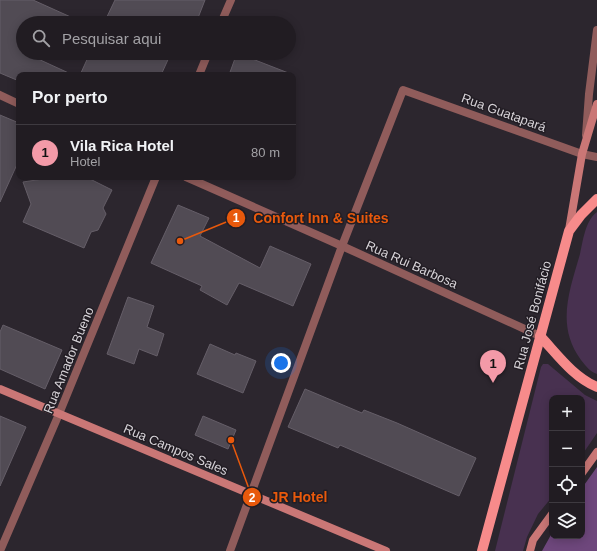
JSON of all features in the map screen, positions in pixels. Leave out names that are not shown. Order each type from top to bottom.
[{"type":"main road","name":"Rua José Bonifácio","points":[[482,551],[569,231],[582,154],[597,104]]},
{"type":"main road","points":[[569,231],[581,215],[597,199]]},
{"type":"main road","points":[[540,336],[575,374],[597,387]]},
{"type":"main road","name":"Rua Campos Sales","points":[[0,389],[252,493],[386,551]]},
{"type":"main road","points":[[585,469],[597,452]]},
{"type":"main road","points":[[530,551],[533,540],[549,518]]},
{"type":"street","points":[[224,16],[231,0]]},
{"type":"street","points":[[586,139],[589,94],[597,30]]},
{"type":"street","points":[[200,72],[205,60]]},
{"type":"street","name":"Rua Guatapará","points":[[342,246],[403,90],[582,154],[597,157]]},
{"type":"street","points":[[0,95],[16,103]]},
{"type":"street","name":"Rua Amador Bueno","points":[[0,551],[59,414],[155,180]]},
{"type":"street","name":"Rua Rui Barbosa","points":[[193,180],[540,336]]},
{"type":"street","points":[[230,551],[342,246]]},
{"type":"shaded area","points":[[597,212],[597,374],[586,367],[573,347],[567,322],[567,308],[585,232],[593,216]]},
{"type":"shaded area","points":[[543,364],[548,364],[585,395],[549,395],[549,501],[538,514],[527,537],[523,551],[495,551]]},
{"type":"shaded area","points":[[585,395],[597,401],[597,433],[585,451]]},
{"type":"shaded area","points":[[597,467],[597,551],[542,551],[549,538],[585,539],[585,484]]},
{"type":"building","points":[[0,0],[33,0],[68,16],[16,16],[16,60],[40,60],[66,72],[16,72],[16,80],[0,73]]},
{"type":"building","points":[[115,0],[205,0],[199,16],[107,16]]},
{"type":"building","points":[[87,60],[168,60],[162,72],[81,72]]},
{"type":"building","points":[[234,60],[255,60],[286,72],[230,72]]},
{"type":"building","points":[[0,115],[16,122],[16,167],[0,202]]},
{"type":"building","points":[[36,180],[92,180],[112,190],[103,208],[106,214],[98,230],[91,232],[84,248],[23,222],[31,204],[23,182]]},
{"type":"building","points":[[178,205],[209,218],[200,236],[260,268],[270,246],[311,264],[293,306],[239,283],[227,305],[200,290],[202,286],[151,263]]},
{"type":"building","points":[[128,297],[154,306],[147,327],[164,334],[157,356],[139,349],[134,364],[107,354]]},
{"type":"building","points":[[3,325],[62,350],[45,389],[0,369],[0,332]]},
{"type":"building","points":[[210,344],[235,355],[236,353],[256,361],[243,393],[197,374]]},
{"type":"building","points":[[305,389],[362,413],[364,410],[397,423],[476,458],[459,496],[340,445],[338,448],[288,427]]},
{"type":"building","points":[[0,416],[26,427],[0,486]]},
{"type":"building","points":[[203,416],[236,430],[228,449],[195,435]]},
{"type":"place","name":"Confort Inn & Suites","points":[[180,241]]},
{"type":"place","name":"Vila Rica Hotel","points":[[493,383]]},
{"type":"place","name":"JR Hotel","points":[[231,440]]}]
